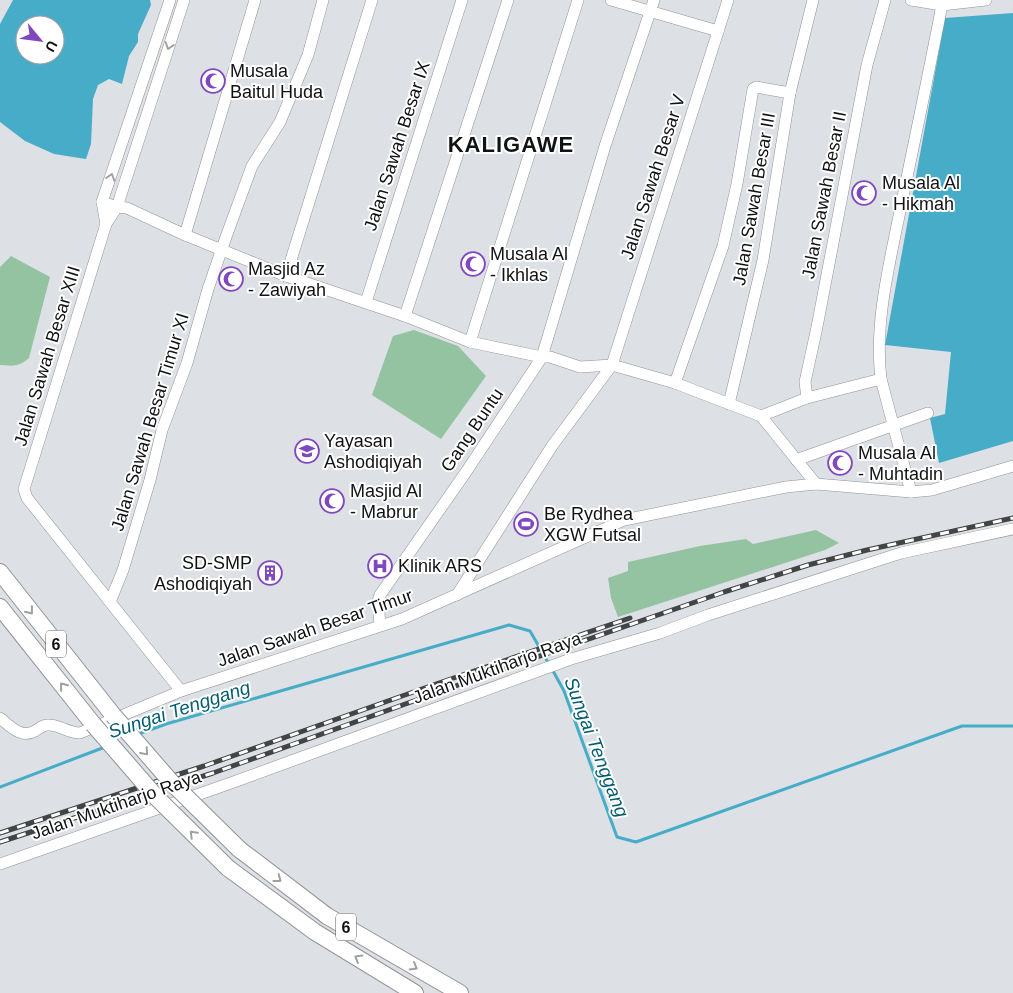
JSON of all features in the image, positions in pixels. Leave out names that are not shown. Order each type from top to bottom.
[{"type":"highway","name":"6","points":[[0,572],[113,715],[173,784],[239,849],[327,916],[460,993]]},
{"type":"highway","name":"6","points":[[0,607],[93,724],[157,798],[228,868],[316,932],[415,993]]},
{"type":"street","name":"Jalan Sawah Besar XIII","points":[[106,224],[102,202],[170,0]]},
{"type":"street","name":"Jalan Sawah Besar XIII","points":[[110,602],[27,498],[24,489],[106,224],[122,207],[184,0]]},
{"type":"street","points":[[184,235],[255,0]]},
{"type":"street","name":"Jalan Sawah Besar Timur XI","points":[[110,602],[126,561],[150,480],[162,430],[187,363],[208,289],[252,166],[280,122],[308,55],[323,0]]},
{"type":"street","points":[[286,276],[372,0]]},
{"type":"street","name":"Jalan Sawah Besar IX","points":[[366,302],[462,0]]},
{"type":"street","points":[[405,316],[508,0]]},
{"type":"street","points":[[470,342],[578,0]]},
{"type":"street","points":[[611,0],[652,5],[718,31]]},
{"type":"street","name":"Jalan Sawah Besar V","points":[[457,595],[552,446],[612,365],[728,0]]},
{"type":"street","name":"Jalan Sawah Besar III","points":[[729,404],[763,260],[790,93],[813,0]]},
{"type":"street","name":"Jalan Sawah Besar II","points":[[807,398],[805,382],[867,65],[885,0]]},
{"type":"street","points":[[912,0],[942,5],[986,0]]},
{"type":"street","name":"Gang Buntu","points":[[380,625],[378,601],[380,594],[466,472],[542,357],[605,146],[652,5]]},
{"type":"street","points":[[911,492],[881,379],[879,364],[880,326],[893,248],[942,5]]},
{"type":"street","points":[[675,383],[723,246],[737,184],[753,90],[756,87],[790,93]]},
{"type":"street","points":[[102,202],[122,207],[222,251],[286,276],[366,302],[470,342],[542,357],[550,356],[580,367],[612,365],[675,383],[761,416],[816,484]]},
{"type":"street","points":[[761,416],[807,398],[881,379]]},
{"type":"street","points":[[796,460],[928,413]]},
{"type":"street","name":"Jalan Sawah Besar Timur","points":[[0,718],[20,733],[33,732],[45,724],[54,725],[73,733],[80,733],[181,691],[380,625],[402,620],[624,520],[786,487],[816,484],[911,492],[932,490],[1013,466]]},
{"type":"street","name":"Jalan Muktiharjo Raya","points":[[0,864],[228,784],[570,659],[660,633],[708,615],[901,553],[1013,529]]},
{"type":"street","points":[[110,602],[181,691]]},
{"type":"green space","points":[[11,256],[50,277],[29,358],[19,364],[9,366],[0,365],[0,267]]},
{"type":"green space","points":[[414,330],[458,346],[486,376],[441,439],[372,395],[393,336]]},
{"type":"green space","points":[[816,530],[839,543],[825,550],[618,617],[611,598],[608,578],[628,571],[628,562],[700,546],[746,539],[753,544]]},
{"type":"water","points":[[13,0],[150,0],[151,5],[138,34],[138,42],[129,56],[122,84],[109,79],[98,85],[93,99],[91,144],[86,159],[54,154],[25,141],[0,122],[0,24]]},
{"type":"water","points":[[1013,13],[1013,441],[939,463],[930,418],[945,414],[951,352],[885,345],[945,18]]},
{"type":"waterway","name":"Sungai Tenggang","points":[[136,735],[166,724],[509,625],[530,631],[549,664]]},
{"type":"waterway","name":"Sungai Tenggang","points":[[552,669],[564,691],[617,837],[636,842],[962,726],[1013,726]]},
{"type":"waterway","name":"Sungai Tenggang","points":[[0,787],[105,747]]},
{"type":"railway","points":[[0,842],[213,773],[500,670],[724,592],[808,565],[1013,518]]},
{"type":"railway","points":[[0,833],[204,766],[630,618]]},
{"type":"place","name":"Musala Baitul Huda","points":[[213,81]]},
{"type":"place","name":"Musala Al - Hikmah","points":[[864,193]]},
{"type":"place","name":"Musala Al - Ikhlas","points":[[473,264]]},
{"type":"place","name":"Masjid Az - Zawiyah","points":[[231,279]]},
{"type":"place","name":"Yayasan Ashodiqiyah","points":[[307,451]]},
{"type":"place","name":"Musala Al - Muhtadin","points":[[840,463]]},
{"type":"place","name":"Masjid Al - Mabrur","points":[[332,501]]},
{"type":"place","name":"Be Rydhea XGW Futsal","points":[[526,524]]},
{"type":"place","name":"Klinik ARS","points":[[380,566]]},
{"type":"place","name":"SD-SMP Ashodiqiyah","points":[[270,573]]},
{"type":"district","name":"KALIGAWE","points":[[511,144]]}]
